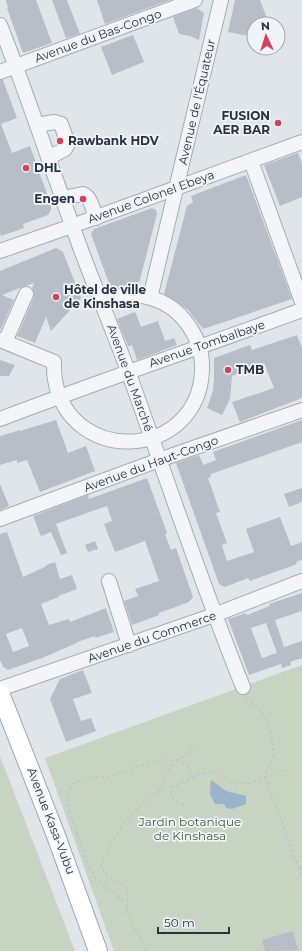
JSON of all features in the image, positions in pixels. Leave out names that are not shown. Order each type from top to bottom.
[{"type":"main road","name":"Avenue Kasa-Vubu","points":[[0,693],[56,833],[98,951]]},
{"type":"street","name":"Avenue du Bas-Congo","points":[[0,72],[195,0]]},
{"type":"street","name":"Avenue de l'Équateur","points":[[150,298],[221,0]]},
{"type":"street","name":"Avenue du Marché","points":[[0,25],[16,66],[72,226],[180,514],[214,615],[243,687]]},
{"type":"street","points":[[37,125],[54,122],[60,124],[68,144],[65,149],[48,158]]},
{"type":"street","name":"Avenue Colonel Ebeya","points":[[0,251],[96,218],[302,142]]},
{"type":"street","points":[[251,161],[301,296]]},
{"type":"street","points":[[62,198],[85,194],[89,198],[96,218]]},
{"type":"street","points":[[26,294],[2,341],[54,362],[55,380],[60,396],[66,409],[75,420],[97,436],[124,442],[138,442],[166,432],[179,422],[190,410],[198,395],[202,380],[202,363],[200,347],[194,334],[176,311],[164,303],[150,298],[126,294],[101,300]]},
{"type":"street","name":"Avenue Tombalbaye","points":[[0,419],[60,396],[302,310]]},
{"type":"street","name":"Avenue du Haut-Congo","points":[[0,519],[159,460],[302,410]]},
{"type":"street","points":[[109,581],[129,645]]},
{"type":"street","name":"Avenue du Commerce","points":[[0,689],[214,615],[302,581]]},
{"type":"path","points":[[243,687],[246,699],[258,708],[267,720],[274,753],[265,777],[302,876]]},
{"type":"path","points":[[126,907],[128,897],[126,885],[108,877],[101,866],[110,845],[124,824],[143,802],[161,788],[165,773],[196,745]]},
{"type":"path","points":[[146,951],[145,945],[132,925],[126,907],[118,896],[97,880],[89,866],[70,816],[66,798],[74,783],[86,778],[112,776],[159,760],[179,760],[187,765],[192,777]]},
{"type":"path","points":[[184,805],[176,802],[170,795],[170,788],[199,774],[215,772],[234,784],[250,783],[284,770]]},
{"type":"green space","name":"Jardin botanique de Kinshasa","points":[[302,665],[302,951],[114,951],[45,758]]},
{"type":"green space","points":[[0,756],[75,951],[0,951]]},
{"type":"water","points":[[211,780],[226,791],[246,796],[246,804],[232,809],[226,808],[224,804],[215,804],[210,794]]},
{"type":"building","points":[[6,0],[36,0],[52,43],[23,53],[7,8]]},
{"type":"building","points":[[52,0],[67,0],[80,34],[66,38]]},
{"type":"building","points":[[97,0],[170,0],[105,24]]},
{"type":"building","points":[[235,0],[260,0],[266,16],[246,16],[246,35],[228,32]]},
{"type":"building","points":[[197,8],[204,13],[199,40],[190,36],[179,34],[173,17]]},
{"type":"building","points":[[133,35],[144,62],[112,75],[101,47]]},
{"type":"building","points":[[0,80],[3,80],[17,118],[1,124],[12,153],[30,146],[51,205],[51,210],[48,215],[23,224],[24,228],[1,236],[0,232]]},
{"type":"building","points":[[298,153],[302,164],[302,197],[280,206],[264,165]]},
{"type":"building","points":[[246,175],[292,299],[203,329],[187,309],[164,294],[187,206],[193,202],[191,196]]},
{"type":"building","points":[[152,208],[156,210],[157,214],[139,283],[136,286],[110,286],[91,234],[94,229]]},
{"type":"building","name":"Hôtel de ville de Kinshasa","points":[[56,248],[63,252],[81,298],[51,331],[46,317],[35,343],[17,336],[34,297],[32,288],[34,283],[25,286],[2,295],[14,300],[0,329],[0,271]]},
{"type":"building","points":[[135,312],[141,327],[158,321],[165,341],[174,338],[177,345],[137,360],[132,345],[128,346],[117,319]]},
{"type":"building","points":[[297,335],[302,348],[302,398],[240,422],[232,402],[274,388],[264,363],[232,376],[230,399],[222,415],[207,408],[213,391],[214,358],[250,345],[252,350]]},
{"type":"building","points":[[0,360],[15,365],[9,376],[0,376]]},
{"type":"building","points":[[56,420],[68,453],[86,446],[95,471],[40,492],[27,460],[17,463],[17,460],[0,465],[0,436]]},
{"type":"building","points":[[302,420],[302,442],[211,474],[211,477],[208,478],[220,512],[216,513],[227,543],[222,545],[227,561],[254,552],[246,529],[280,517],[291,546],[302,542],[302,560],[296,562],[297,564],[250,581],[248,578],[225,587],[219,584],[176,463],[199,455],[203,465],[216,460],[213,452]]},
{"type":"building","points":[[147,478],[167,533],[165,534],[171,550],[176,548],[193,597],[189,602],[132,625],[124,601],[138,596],[135,589],[159,581],[145,541],[115,552],[104,524],[112,521],[107,506],[56,524],[67,553],[61,555],[51,532],[41,536],[33,516],[88,495],[89,499]]},
{"type":"building","points":[[0,484],[9,506],[0,510]]},
{"type":"building","points":[[302,488],[302,502],[289,507],[284,494]]},
{"type":"building","points":[[7,532],[23,577],[55,562],[60,579],[72,575],[77,589],[41,604],[49,625],[69,619],[70,622],[106,608],[114,632],[77,642],[42,658],[8,670],[3,667],[0,660],[0,534]],"holes":[[[22,628],[29,646],[13,652],[6,634]]]},
{"type":"building","points":[[95,541],[98,549],[88,552],[85,545]]},
{"type":"building","points":[[302,593],[302,611],[275,620],[284,647],[302,641],[302,658],[290,662],[291,665],[282,668],[281,664],[249,675],[228,619],[246,613],[247,615],[270,606],[269,604]],"holes":[[[266,623],[277,653],[262,658],[251,628]]]},
{"type":"building","points":[[83,670],[92,693],[73,699],[81,721],[91,718],[96,731],[66,742],[50,699],[60,679]]},
{"type":"building","points":[[293,931],[298,950],[265,951],[262,940]]},
{"type":"place","name":"FUSION AER BAR","points":[[278,123]]},
{"type":"place","name":"Rawbank HDV","points":[[60,141]]},
{"type":"place","name":"DHL","points":[[26,168]]},
{"type":"place","name":"Engen","points":[[83,199]]},
{"type":"place","name":"Hôtel de ville de Kinshasa","points":[[56,297]]},
{"type":"place","name":"TMB","points":[[228,370]]}]
